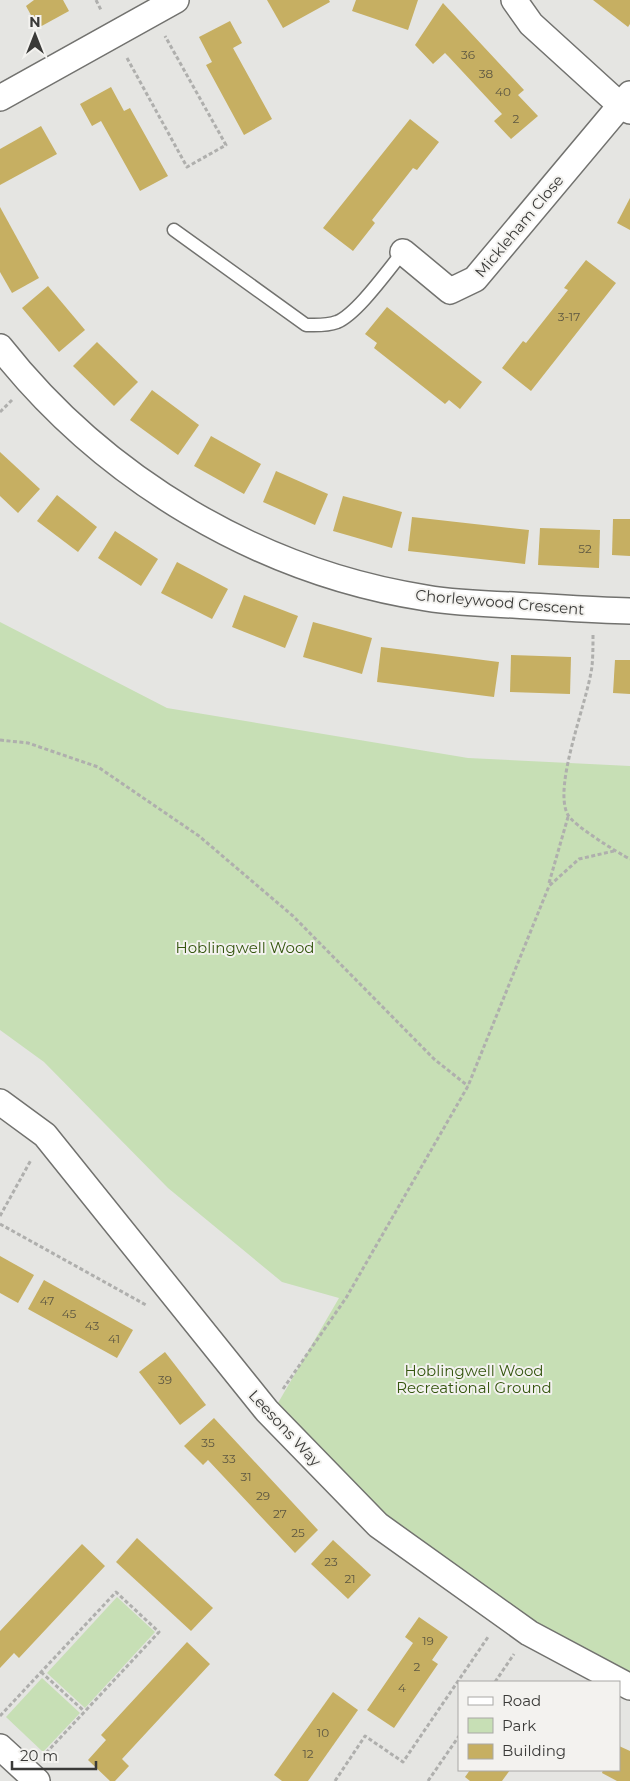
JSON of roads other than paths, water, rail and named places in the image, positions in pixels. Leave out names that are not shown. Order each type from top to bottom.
[{"type":"street","points":[[0,98],[176,0]]},
{"type":"street","points":[[514,0],[531,24],[627,103]]},
{"type":"street","name":"Mickleham Close","points":[[403,252],[450,291],[475,279],[627,103]]},
{"type":"street","name":"Chorleywood Crescent","points":[[0,347],[65,419],[130,473],[182,508],[251,545],[287,560],[341,578],[373,587],[427,598],[480,603],[630,611]]},
{"type":"street","name":"Leesons Way","points":[[0,1102],[45,1135],[267,1411],[378,1525],[528,1633],[619,1681]]},
{"type":"street","points":[[0,1747],[32,1777]]},
{"type":"lane","points":[[174,230],[306,325],[322,326],[339,321],[361,303],[403,252]]},
{"type":"park label","name":"Hoblingwell Wood","points":[[245,947]]},
{"type":"park label","name":"Hoblingwell Wood Recreational Ground","points":[[474,1378]]}]
